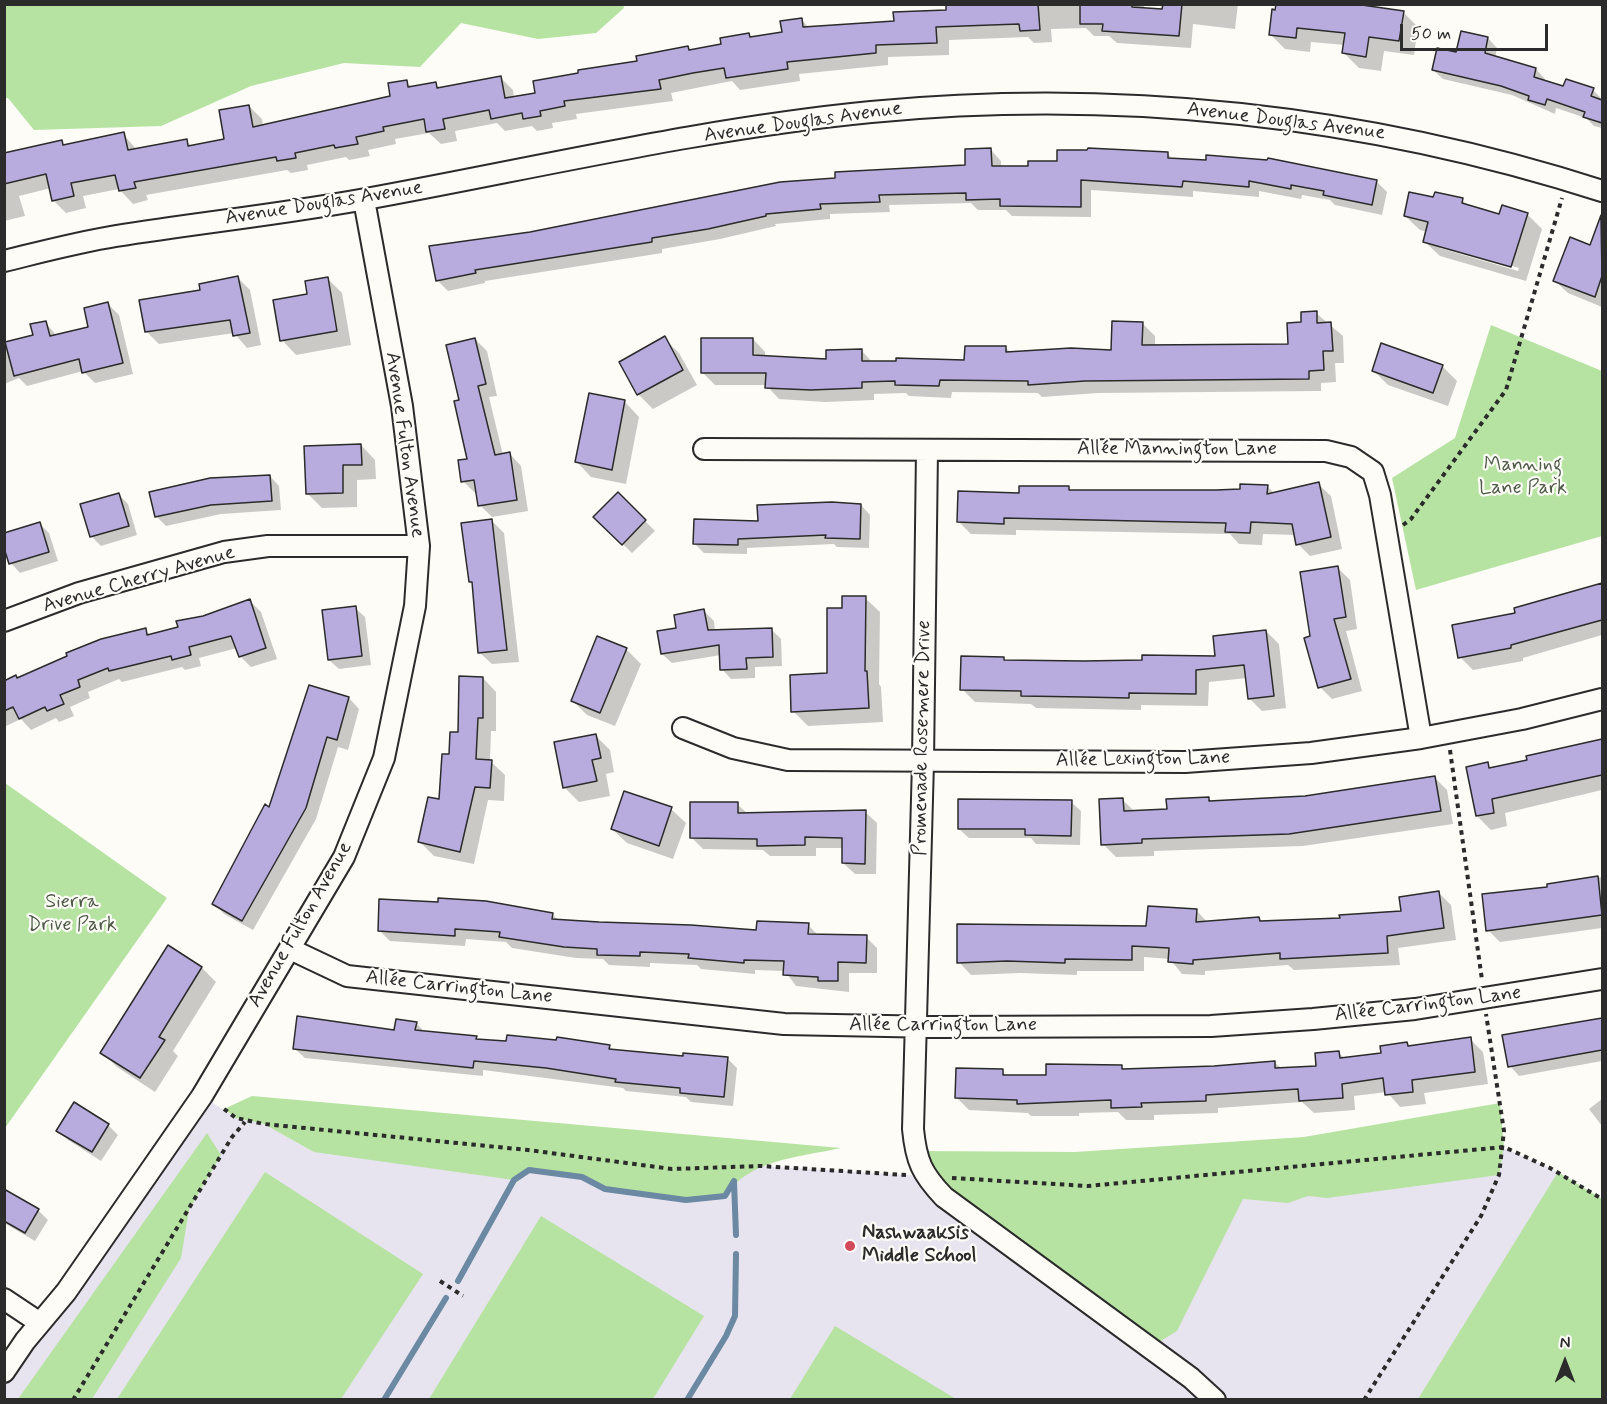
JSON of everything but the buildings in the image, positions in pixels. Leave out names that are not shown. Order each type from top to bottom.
[{"type":"street","name":"Avenue Douglas Avenue","points":[[4,261],[111,237],[364,200],[794,121],[954,106],[1047,103],[1200,109],[1324,124],[1409,138],[1602,191]]},
{"type":"street","name":"Avenue Fulton Avenue","points":[[4,1372],[66,1292],[202,1096],[344,857],[384,758],[415,606],[419,546],[402,406],[364,200]]},
{"type":"street","name":"Allée Mannington Lane","points":[[704,449],[1326,451],[1352,457],[1372,472],[1385,530],[1421,738]]},
{"type":"street","name":"Promenade Rosemere Drive","points":[[925,1176],[915,1152],[913,1129],[923,762],[927,450]]},
{"type":"street","name":"Avenue Cherry Avenue","points":[[4,621],[80,593],[224,552],[268,546],[419,546]]},
{"type":"street","name":"Allée Lexington Lane","points":[[683,728],[733,748],[788,760],[1185,762],[1311,753],[1421,738],[1522,719],[1602,699]]},
{"type":"street","name":"Allée Carrington Lane","points":[[290,949],[347,976],[784,1024],[1211,1026],[1313,1019],[1484,999],[1602,979]]},
{"type":"street","points":[[925,1176],[944,1197],[1176,1367],[1215,1400]]},
{"type":"street","points":[[4,1299],[40,1323]]},
{"type":"path","points":[[1385,530],[1399,528],[1411,519],[1506,390],[1567,180]]},
{"type":"path","points":[[1364,1400],[1481,1215],[1499,1175],[1504,1148],[1504,1131],[1447,734]]},
{"type":"path","points":[[224,1109],[246,1122],[528,1150],[672,1169],[761,1166],[1088,1186],[1504,1148],[1550,1168],[1602,1199]]},
{"type":"path","points":[[73,1400],[232,1137],[246,1122]]},
{"type":"path","points":[[440,1281],[463,1296]]},
{"type":"shaded area","name":"Nashwaaksis Middle School","points":[[202,1096],[236,1118],[264,1124],[761,1166],[1088,1186],[1504,1148],[1550,1168],[1602,1199],[1602,1399],[5,1400],[4,1372]]},
{"type":"green space","points":[[14,4],[623,4],[624,8],[596,33],[538,39],[461,23],[420,67],[344,63],[251,86],[161,126],[34,130],[8,98],[5,98],[5,6]]},
{"type":"green space","name":"Manning Lane Park","points":[[1491,325],[1602,371],[1602,536],[1416,590],[1392,478],[1455,438]]},
{"type":"green space","name":"Sierra Drive Park","points":[[5,783],[167,898],[5,1128]]},
{"type":"green space","points":[[252,1096],[841,1148],[793,1157],[762,1167],[735,1184],[725,1196],[686,1200],[605,1189],[582,1177],[529,1170],[514,1180],[314,1152],[264,1124],[236,1118],[224,1109]]},
{"type":"green space","points":[[1500,1103],[1504,1147],[1499,1175],[1327,1198],[1308,1196],[1288,1203],[1243,1199],[1177,1331],[1149,1348],[944,1197],[915,1151],[1075,1152],[1304,1137]]},
{"type":"green space","points":[[207,1133],[221,1155],[189,1210],[181,1258],[92,1399],[18,1399]]},
{"type":"green space","points":[[265,1172],[423,1274],[341,1399],[117,1399]]},
{"type":"green space","points":[[1558,1172],[1602,1199],[1602,1399],[1418,1399]]},
{"type":"green space","points":[[541,1216],[704,1316],[653,1399],[429,1399]]},
{"type":"green space","points":[[835,1326],[956,1399],[790,1399]]},
{"type":"waterway","points":[[458,1281],[514,1180],[529,1170],[582,1177],[605,1189],[686,1200],[725,1196],[734,1181]]},
{"type":"waterway","points":[[734,1182],[736,1235]]},
{"type":"waterway","points":[[687,1400],[726,1336],[735,1316],[736,1254]]},
{"type":"waterway","points":[[384,1400],[446,1298]]},
{"type":"place","name":"Nashwaaksis Middle School","points":[[850,1246]]}]
